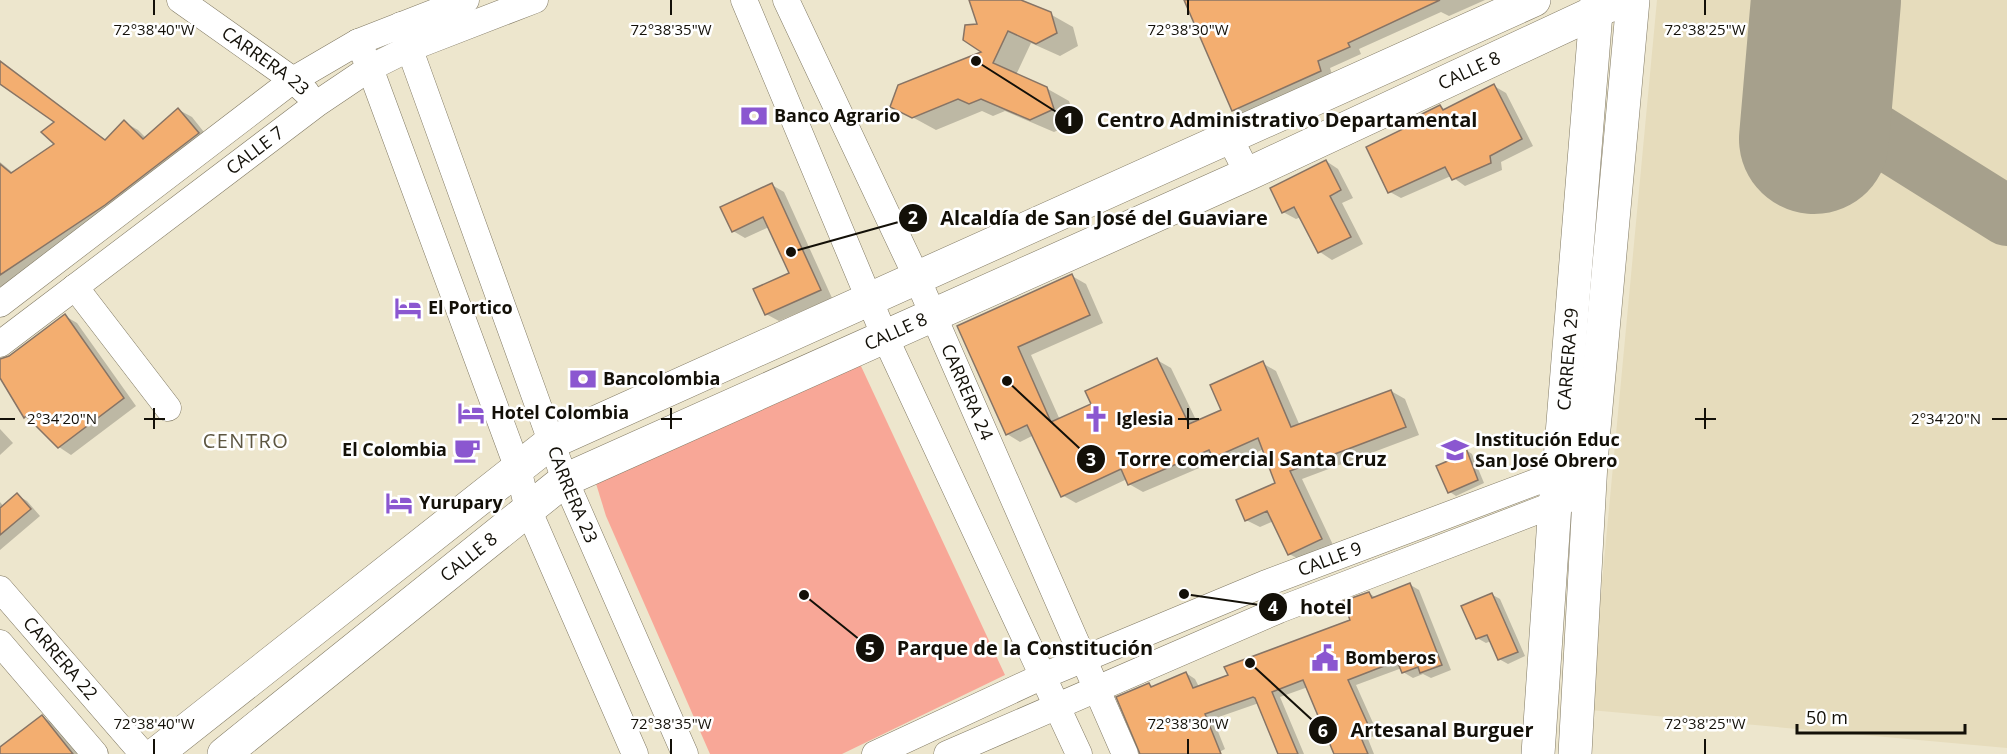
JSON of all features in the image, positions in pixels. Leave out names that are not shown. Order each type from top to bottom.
[{"type":"main road","name":"CALLE 8","points":[[156,754],[550,443],[1534,0]]},
{"type":"main road","name":"CARRERA 29","points":[[1575,754],[1590,477],[1633,0]]},
{"type":"main road","name":"CALLE 8","points":[[224,754],[564,480],[1248,174],[1605,4]]},
{"type":"main road","name":"CARRERA 29","points":[[1538,754],[1555,504],[1605,4]]},
{"type":"street","name":"CARRERA 23","points":[[180,0],[294,80],[318,103]]},
{"type":"street","name":"CALLE 7","points":[[0,344],[318,103],[370,68],[408,49],[535,0]]},
{"type":"street","points":[[744,0],[885,337],[1079,754]]},
{"type":"street","name":"CARRERA 24","points":[[786,0],[917,278],[1125,754]]},
{"type":"street","name":"CALLE 7","points":[[7,298],[294,80],[358,42],[460,1]]},
{"type":"street","name":"CARRERA 23","points":[[401,25],[564,480],[685,754]]},
{"type":"street","points":[[358,42],[370,68],[518,469],[528,509],[635,754]]},
{"type":"street","points":[[1229,137],[1248,174]]},
{"type":"street","points":[[75,287],[168,408]]},
{"type":"street","points":[[7,298],[34,318]]},
{"type":"street","name":"CALLE 9","points":[[874,754],[1043,676],[1264,584],[1559,472],[1590,477]]},
{"type":"street","name":"CALLE 9","points":[[947,754],[1279,610],[1555,504],[1590,477]]},
{"type":"street","points":[[1264,584],[1279,610]]},
{"type":"street","name":"CARRERA 22","points":[[0,589],[143,754]]},
{"type":"street","name":"CARRERA 22","points":[[0,643],[94,754]]},
{"type":"shaded area","points":[[1657,0],[2007,0],[2007,748],[1590,710]]},
{"type":"shaded area","points":[[860,364],[1005,675],[842,754],[710,754],[606,516],[594,477]]},
{"type":"building","points":[[969,0],[1021,0],[1051,12],[1057,33],[1036,44],[1008,31],[993,63],[1047,87],[1054,109],[1030,120],[981,99],[969,104],[958,99],[912,118],[890,107],[898,85],[981,52],[963,40],[965,25],[977,24]]},
{"type":"building","points":[[1184,0],[1440,0],[1348,43],[1350,47],[1318,61],[1321,71],[1232,111]]},
{"type":"building","points":[[0,61],[105,140],[124,120],[143,139],[178,108],[199,133],[105,205],[0,275],[0,164],[11,173],[54,144],[41,132],[54,122],[0,84]]},
{"type":"building","points":[[1494,84],[1522,139],[1490,156],[1491,163],[1452,180],[1445,167],[1388,193],[1366,147],[1403,129],[1401,125],[1440,105],[1443,110]]},
{"type":"building","points":[[1326,160],[1341,190],[1330,196],[1351,237],[1318,253],[1294,207],[1282,213],[1270,188]]},
{"type":"building","points":[[772,183],[821,290],[765,315],[753,289],[789,273],[763,217],[732,232],[720,207]]},
{"type":"building","points":[[1072,274],[1090,315],[1018,347],[1051,422],[1091,404],[1085,391],[1157,358],[1189,424],[1221,410],[1210,385],[1263,361],[1291,427],[1391,390],[1406,427],[1290,471],[1322,539],[1288,555],[1267,511],[1245,521],[1236,500],[1275,483],[1258,438],[1213,458],[1209,450],[1128,485],[1121,469],[1061,497],[1027,425],[1006,435],[957,326]]},
{"type":"building","points":[[65,314],[124,398],[58,448],[26,416],[24,418],[0,378],[0,359],[9,356]]},
{"type":"building","points":[[1466,448],[1478,480],[1448,493],[1436,466],[1450,460],[1448,455]]},
{"type":"building","points":[[17,493],[31,509],[0,535],[0,508]]},
{"type":"building","points":[[1410,583],[1442,665],[1420,673],[1418,667],[1402,673],[1397,661],[1348,680],[1370,729],[1359,733],[1368,754],[1334,754],[1303,680],[1272,692],[1298,754],[1278,754],[1253,697],[1205,714],[1221,754],[1140,754],[1116,697],[1149,683],[1151,687],[1186,672],[1193,688],[1228,675],[1224,667],[1350,620],[1343,601],[1369,592],[1372,598]]},
{"type":"building","points":[[1492,593],[1518,652],[1498,660],[1487,635],[1476,639],[1461,606]]},
{"type":"building","points":[[42,715],[73,754],[0,754],[0,747]]},
{"type":"taxiway","points":[[1817,97],[2007,216]]},
{"type":"runway","points":[[1814,139],[1826,0]]},
{"type":"place","name":"Centro Administrativo Departamental","points":[[976,61]]},
{"type":"place","name":"Banco Agrario","points":[[754,116]]},
{"type":"place","name":"Alcaldía de San José del Guaviare","points":[[791,252]]},
{"type":"place","name":"El Portico","points":[[408,308]]},
{"type":"place","name":"Bancolombia","points":[[583,379]]},
{"type":"place","name":"Torre comercial Santa Cruz","points":[[1007,381]]},
{"type":"place","name":"Hotel Colombia","points":[[471,413]]},
{"type":"place","name":"Iglesia","points":[[1096,419]]},
{"type":"place","name":"El Colombia","points":[[467,450]]},
{"type":"place","name":"Institución Educ San José Obrero","points":[[1455,450]]},
{"type":"place","name":"Yurupary","points":[[399,503]]},
{"type":"place","name":"hotel","points":[[1184,594]]},
{"type":"place","name":"Parque de la Constitución","points":[[804,595]]},
{"type":"place","name":"Bomberos","points":[[1325,658]]},
{"type":"place","name":"Artesanal Burguer","points":[[1250,663]]},
{"type":"district","name":"CENTRO","points":[[246,441]]}]
